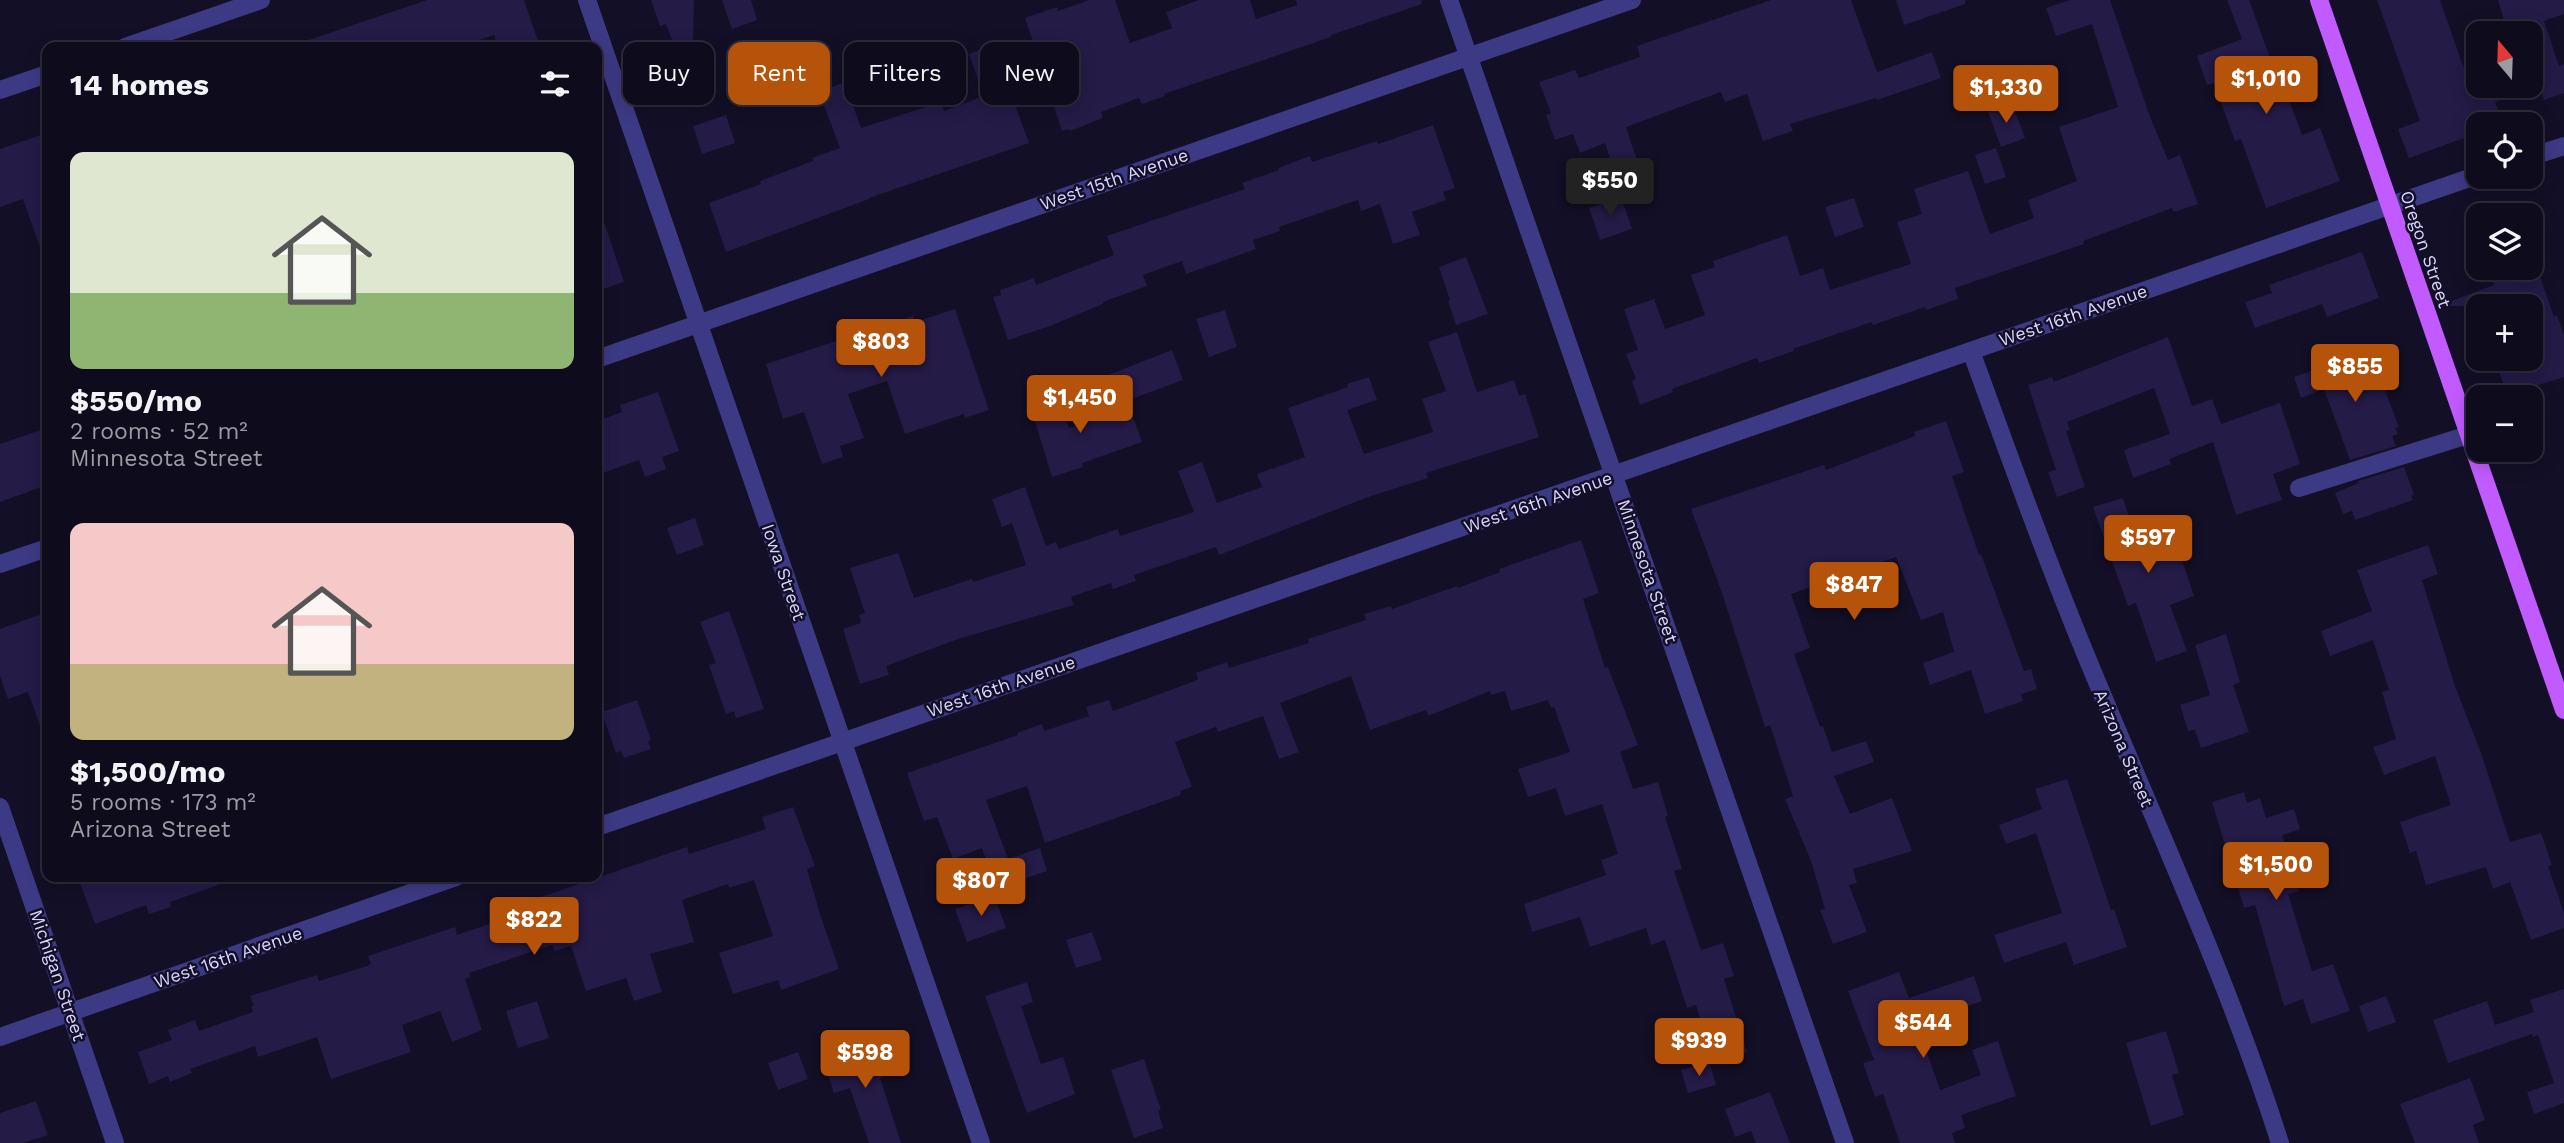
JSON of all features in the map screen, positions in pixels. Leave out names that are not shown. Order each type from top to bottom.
[{"type":"main road","name":"Oregon Street","points":[[2319,0],[2466,429]]},
{"type":"main road","name":"Oregon Street","points":[[2477,462],[2564,710]]},
{"type":"street","points":[[139,42],[261,0]]},
{"type":"street","name":"Iowa Street","points":[[587,0],[601,42]]},
{"type":"street","name":"Minnesota Street","points":[[1449,0],[1845,1143]]},
{"type":"street","name":"West 15th Avenue","points":[[602,357],[1632,0]]},
{"type":"street","name":"Iowa Street","points":[[602,44],[981,1143]]},
{"type":"street","points":[[0,90],[42,76]]},
{"type":"street","points":[[2543,153],[2564,146]]},
{"type":"street","name":"West 16th Avenue","points":[[602,825],[2466,179]]},
{"type":"street","name":"Arizona Street","points":[[1971,351],[2015,473],[2098,685],[2211,952],[2280,1143]]},
{"type":"street","points":[[2299,488],[2466,436]]},
{"type":"street","points":[[0,564],[42,550]]},
{"type":"street","name":"Michigan Street","points":[[0,807],[115,1143]]},
{"type":"street","name":"West 16th Avenue","points":[[0,1037],[442,882]]},
{"type":"building","points":[[427,0],[524,0],[538,42],[496,42],[494,35],[474,42],[303,42]]},
{"type":"building","points":[[651,0],[694,0],[693,42],[673,42],[666,24],[660,26]]},
{"type":"building","points":[[722,0],[751,0],[757,20],[732,29]]},
{"type":"building","points":[[1089,0],[1115,0],[1130,43],[1172,28],[1166,12],[1199,0],[1250,0],[1256,19],[1297,5],[1296,0],[1421,0],[1422,4],[1142,104],[1139,98],[1101,112],[1103,118],[1070,131],[1062,131],[1053,105],[1079,105],[1079,42],[1033,42],[1025,18],[1057,7],[1058,11]]},
{"type":"building","points":[[1771,0],[1851,0],[1877,72],[1932,52],[1941,78],[1877,100],[1876,98],[1790,124],[1793,131],[1763,141],[1747,94],[1725,102],[1721,92],[1626,127],[1642,175],[1618,183],[1605,143],[1580,153],[1573,134],[1555,140],[1546,115],[1551,113],[1539,82],[1575,70],[1579,78],[1640,57],[1637,46]]},
{"type":"building","points":[[1896,0],[1965,0],[1965,4],[1904,25]]},
{"type":"building","points":[[2070,0],[2110,0],[2149,114],[2168,160],[2180,155],[2198,204],[2174,212],[2172,208],[2083,241],[2084,244],[1955,288],[1958,299],[1873,325],[1872,322],[1759,363],[1757,358],[1672,389],[1673,392],[1640,405],[1632,381],[1636,379],[1626,354],[1638,350],[1624,309],[1654,299],[1665,329],[1705,315],[1691,275],[1715,267],[1713,261],[1787,235],[1800,276],[1823,268],[1830,290],[1911,264],[1897,222],[1922,214],[1914,189],[1968,171],[1990,234],[2034,218],[2028,200],[2077,181],[2059,127],[2118,107],[2092,24],[2056,36],[2046,8]]},
{"type":"building","points":[[2227,0],[2249,0],[2302,135],[2320,128],[2340,181],[2266,208],[2241,139],[2235,141],[2214,83],[2207,85],[2197,56],[2242,39]]},
{"type":"building","points":[[2377,0],[2440,0],[2466,75],[2466,98],[2506,98],[2495,102],[2499,112],[2466,112],[2466,137],[2409,158],[2398,129],[2420,121]]},
{"type":"building","points":[[2498,0],[2564,0],[2564,14],[2544,21],[2559,66],[2564,64],[2564,93],[2544,100],[2543,97],[2543,21],[2504,21]]},
{"type":"building","points":[[980,50],[980,85],[969,54]]},
{"type":"building","points":[[844,82],[844,105],[853,105],[861,128],[932,105],[942,105],[944,111],[966,105],[980,98],[980,105],[1015,105],[1029,143],[869,198],[726,252],[709,203],[761,184],[760,181],[840,148],[824,105],[830,105],[830,88]]},
{"type":"building","points":[[2012,103],[2025,138],[2001,147],[1988,112]]},
{"type":"building","points":[[726,115],[735,143],[702,154],[693,126]]},
{"type":"building","points":[[1433,125],[1455,188],[1443,192],[1446,200],[1412,212],[1420,235],[1393,244],[1380,204],[1361,211],[1358,200],[1279,227],[1280,231],[1253,240],[1256,249],[1186,274],[1182,261],[1143,275],[1147,286],[1050,326],[1008,340],[993,297],[1001,295],[1000,290],[1034,278],[1036,285],[1114,255],[1107,236],[1245,189],[1242,183],[1279,170],[1278,168],[1310,156],[1312,162],[1377,141],[1378,144]]},
{"type":"building","points":[[41,135],[42,252],[23,199],[0,207],[0,149]]},
{"type":"building","points":[[1996,148],[2006,177],[1985,184],[1975,155]]},
{"type":"building","points":[[1621,197],[1632,229],[1600,240],[1589,208]]},
{"type":"building","points":[[1854,198],[1864,227],[1835,237],[1825,207]]},
{"type":"building","points":[[602,216],[624,282],[602,289]]},
{"type":"building","points":[[2362,252],[2379,298],[2327,317],[2322,304],[2255,328],[2245,302],[2272,293],[2269,285]]},
{"type":"building","points":[[1466,257],[1488,314],[1456,325],[1439,267]]},
{"type":"building","points":[[2492,280],[2541,280],[2554,317],[2557,315],[2564,335],[2564,377],[2539,385],[2504,385],[2499,371],[2543,371],[2543,294],[2470,294],[2494,285]]},
{"type":"building","points":[[2466,295],[2466,306],[2443,304]]},
{"type":"building","points":[[955,309],[989,410],[965,418],[964,414],[905,434],[887,381],[848,394],[864,438],[840,446],[843,457],[822,464],[804,412],[783,419],[766,364],[913,316],[915,322]]},
{"type":"building","points":[[1225,310],[1237,347],[1209,357],[1196,319]]},
{"type":"building","points":[[1457,332],[1477,392],[1514,380],[1519,396],[1525,394],[1539,437],[1426,473],[1428,478],[1371,496],[1219,555],[1216,547],[1134,575],[1136,581],[1113,589],[1111,583],[1071,597],[1074,605],[958,639],[886,666],[889,675],[860,684],[843,629],[861,623],[859,615],[865,613],[850,568],[898,553],[914,598],[1026,565],[1012,523],[1002,527],[992,499],[1025,487],[1046,546],[1056,542],[1059,549],[1118,529],[1120,536],[1194,512],[1178,471],[1202,462],[1217,503],[1262,487],[1257,474],[1305,457],[1288,408],[1369,377],[1377,400],[1347,410],[1364,454],[1433,432],[1422,399],[1446,391],[1428,342]]},
{"type":"building","points":[[2168,337],[2192,406],[2212,399],[2221,424],[2280,403],[2300,464],[2273,474],[2282,500],[2236,515],[2213,442],[2169,459],[2171,464],[2133,478],[2124,450],[2170,434],[2154,388],[2067,422],[2070,430],[2066,431],[2085,487],[2057,497],[2048,472],[2056,470],[2028,385],[2052,377],[2054,382]]},
{"type":"building","points":[[1172,350],[1183,380],[1118,404],[1108,375]]},
{"type":"building","points":[[2344,359],[2373,359],[2399,427],[2395,428],[2398,434],[2392,436],[2396,446],[2350,460],[2324,389],[2301,398],[2294,377]]},
{"type":"building","points":[[658,392],[679,451],[662,457],[666,469],[645,477],[639,460],[602,473],[602,419],[622,412],[620,405]]},
{"type":"building","points":[[1057,392],[1069,428],[1130,408],[1142,442],[1082,463],[1083,467],[1052,477],[1029,402]]},
{"type":"building","points":[[1946,421],[1964,472],[1952,476],[2024,671],[2031,669],[2037,689],[2021,694],[2023,701],[1985,714],[1971,670],[1930,685],[1923,663],[1954,652],[1943,612],[1921,620],[1896,557],[1791,594],[1810,648],[1794,654],[1820,727],[1823,726],[1832,752],[1866,741],[1874,762],[1834,776],[1850,814],[1892,798],[1912,851],[1853,869],[1857,883],[1849,885],[1867,932],[1833,944],[1820,910],[1825,909],[1811,861],[1785,799],[1793,796],[1770,725],[1765,727],[1722,593],[1691,509],[1824,465],[1826,470],[1915,436],[1914,432]]},
{"type":"building","points":[[42,430],[42,487],[0,502],[0,444]]},
{"type":"building","points":[[2404,467],[2414,494],[2411,496],[2413,500],[2355,520],[2352,511],[2343,514],[2335,493],[2359,483],[2358,481]]},
{"type":"building","points":[[2123,498],[2135,536],[2170,524],[2194,596],[2170,605],[2187,651],[2156,662],[2136,603],[2128,606],[2093,507]]},
{"type":"building","points":[[695,518],[704,545],[677,555],[667,528]]},
{"type":"building","points":[[1581,540],[1599,593],[1583,599],[1605,668],[1608,667],[1638,745],[1620,752],[1633,789],[1658,782],[1668,816],[1665,817],[1682,869],[1674,871],[1701,950],[1723,943],[1734,976],[1724,979],[1747,1052],[1713,1062],[1696,1005],[1687,1008],[1665,940],[1651,945],[1646,928],[1590,947],[1580,917],[1532,932],[1524,904],[1606,875],[1601,860],[1618,854],[1602,804],[1565,816],[1556,788],[1528,797],[1518,769],[1570,752],[1554,707],[1551,708],[1548,700],[1511,711],[1505,691],[1491,695],[1490,691],[1428,716],[1426,710],[1370,730],[1351,676],[1280,703],[1299,752],[1279,759],[1263,716],[1218,732],[1216,727],[1175,742],[1192,787],[1180,791],[1181,795],[1045,843],[1027,786],[986,800],[1008,859],[1040,848],[1047,871],[996,888],[982,848],[953,859],[937,817],[924,821],[907,773],[1018,735],[1017,733],[1042,724],[1044,731],[1089,716],[1086,707],[1109,700],[1113,711],[1195,681],[1198,679],[1196,673],[1227,662],[1229,668],[1309,643],[1308,639],[1366,620],[1364,614],[1391,606],[1392,609],[1457,586],[1458,588],[1500,572],[1499,569]]},
{"type":"building","points":[[2428,545],[2438,574],[2422,580],[2455,686],[2481,753],[2510,842],[2541,833],[2552,865],[2548,866],[2564,913],[2564,928],[2531,940],[2510,882],[2493,889],[2486,867],[2426,885],[2416,851],[2410,853],[2400,822],[2451,805],[2435,756],[2384,775],[2373,747],[2396,739],[2382,692],[2389,690],[2373,640],[2330,656],[2321,631],[2372,611],[2357,570]]},
{"type":"building","points":[[729,611],[764,709],[736,718],[734,711],[726,714],[709,665],[716,663],[700,622]]},
{"type":"building","points":[[42,614],[42,731],[28,692],[8,699],[0,676],[0,629]]},
{"type":"building","points":[[2226,634],[2240,682],[2233,685],[2249,732],[2201,748],[2195,730],[2188,731],[2180,705],[2210,695],[2195,645]]},
{"type":"building","points":[[637,700],[651,740],[648,741],[651,749],[624,758],[621,751],[616,753],[602,712]]},
{"type":"building","points":[[2067,779],[2111,910],[2114,909],[2127,947],[2074,965],[2066,942],[2004,963],[1994,935],[2062,913],[2036,833],[2006,844],[1999,825],[2042,809],[2035,789]]},
{"type":"building","points":[[2244,792],[2247,803],[2260,798],[2266,818],[2294,809],[2300,829],[2282,835],[2299,891],[2288,894],[2312,971],[2333,964],[2350,1011],[2311,1024],[2303,999],[2284,1006],[2255,905],[2244,908],[2212,802]]},
{"type":"building","points":[[793,807],[815,866],[807,869],[839,969],[781,990],[778,980],[733,994],[719,953],[773,936],[754,880],[729,888],[728,884],[682,900],[694,942],[650,954],[662,992],[634,1001],[626,978],[586,991],[571,946],[555,951],[552,945],[469,973],[471,977],[465,979],[482,1030],[452,1042],[440,1011],[402,1025],[411,1052],[331,1079],[317,1037],[258,1057],[255,1046],[190,1069],[192,1073],[170,1082],[168,1076],[149,1084],[138,1052],[172,1040],[168,1030],[195,1020],[199,1031],[253,1012],[250,996],[317,975],[319,981],[367,966],[371,964],[368,956],[455,927],[457,935],[541,907],[538,898],[585,882],[602,882],[602,876],[687,847],[689,854],[766,829],[762,817]]},
{"type":"building","points":[[80,882],[226,882],[170,902],[171,907],[149,914],[146,905],[95,924]]},
{"type":"building","points":[[994,895],[1006,928],[967,942],[955,909]]},
{"type":"building","points":[[1092,932],[1102,960],[1076,968],[1066,940]]},
{"type":"building","points":[[1899,972],[1909,998],[1974,976],[1982,1001],[1917,1024],[1940,1090],[1981,1075],[1972,1050],[1998,1041],[2016,1096],[1961,1115],[1965,1128],[1952,1133],[1955,1143],[1900,1143],[1883,1094],[1875,1097],[1863,1063],[1874,1060],[1848,991]]},
{"type":"building","points":[[1027,982],[1033,1002],[1021,1006],[1041,1064],[1063,1057],[1075,1094],[1027,1113],[985,996]]},
{"type":"building","points":[[2564,989],[2564,1103],[2534,1114],[2527,1092],[2554,1083],[2538,1035],[2533,1037],[2532,1034],[2448,1063],[2433,1020],[2487,1001],[2495,1025],[2534,1012],[2530,1000]]},
{"type":"building","points":[[2386,996],[2396,1022],[2368,1032],[2359,1006]]},
{"type":"building","points":[[537,1001],[549,1038],[518,1048],[506,1011]]},
{"type":"building","points":[[2166,1031],[2179,1073],[2172,1075],[2184,1115],[2151,1126],[2126,1043]]},
{"type":"building","points":[[876,1043],[887,1075],[880,1078],[901,1143],[869,1143],[850,1088],[834,1093],[823,1060]]},
{"type":"building","points":[[798,1052],[808,1079],[778,1090],[768,1063]]},
{"type":"building","points":[[1144,1059],[1161,1110],[1158,1111],[1163,1128],[1134,1138],[1111,1070]]},
{"type":"building","points":[[1709,1062],[1716,1085],[1688,1093],[1681,1070]]},
{"type":"building","points":[[2470,1078],[2485,1120],[2473,1125],[2479,1143],[2415,1143],[2400,1104]]},
{"type":"building","points":[[1770,1092],[1790,1143],[1756,1143],[1751,1131],[1735,1137],[1725,1109]]},
{"type":"building","points":[[36,1101],[48,1135],[23,1143],[0,1143],[0,1113]]}]
